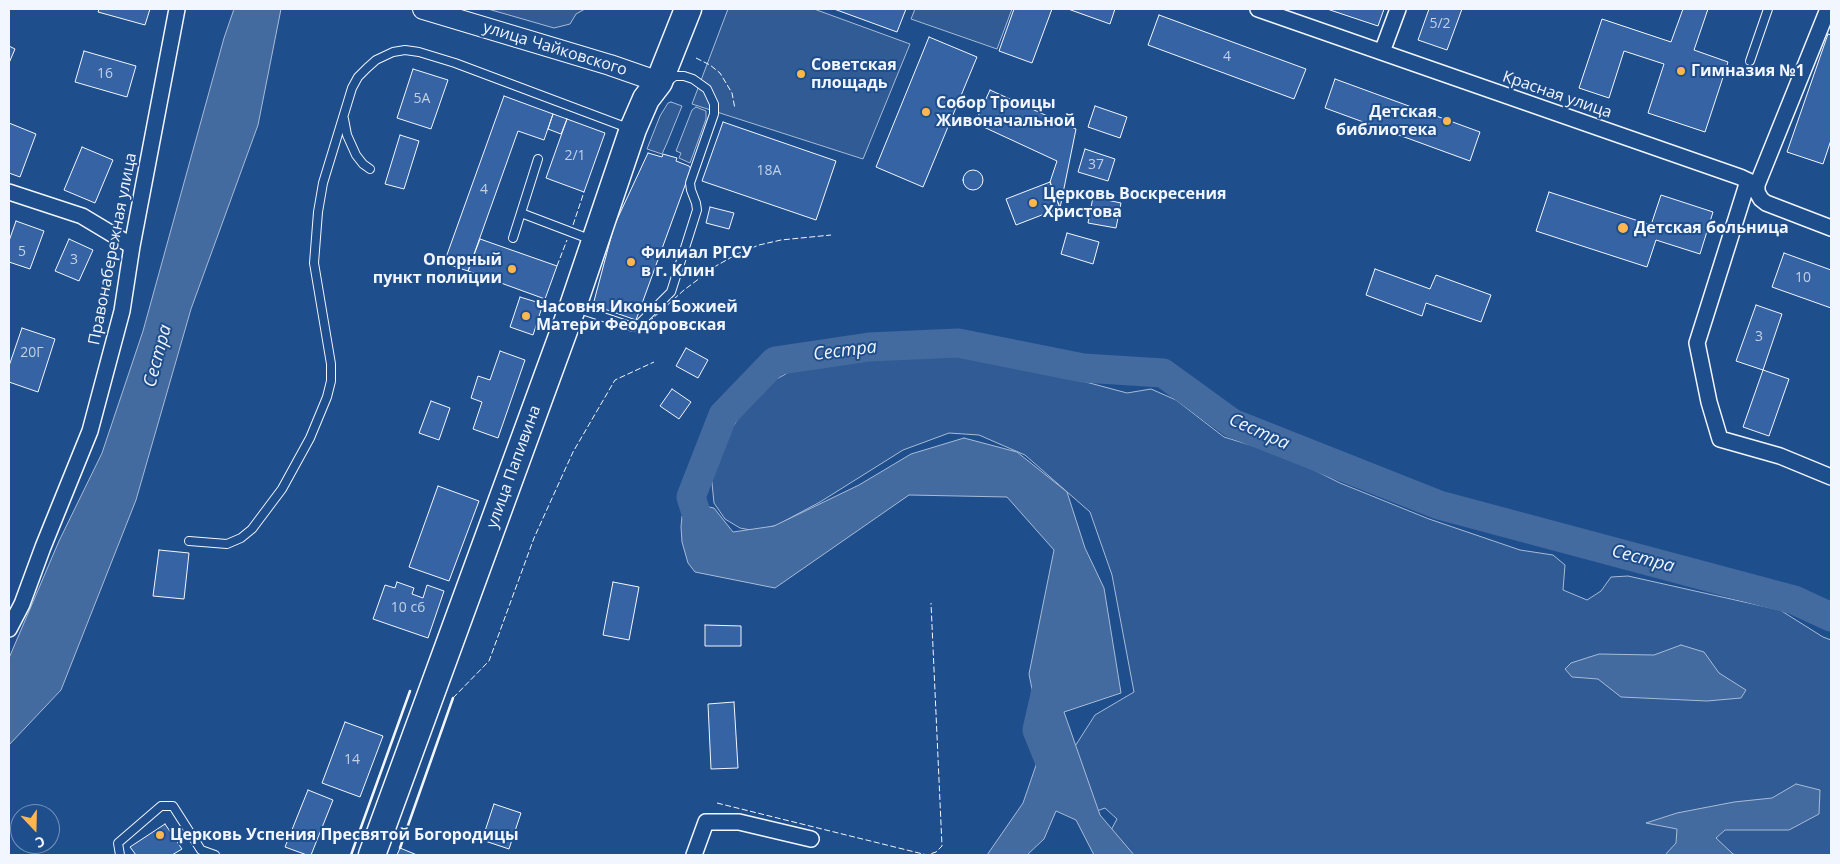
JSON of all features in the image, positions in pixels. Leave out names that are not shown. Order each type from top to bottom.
[{"type":"highway","name":"улица Папивина","points":[[372,855],[573,306],[593,241],[632,129],[646,99],[659,82],[688,9]]},
{"type":"street","name":"Правонабережная улица","points":[[9,630],[22,604],[90,431],[122,310],[132,246],[177,9]]},
{"type":"street","name":"улица Чайковского","points":[[423,9],[610,65],[659,82]]},
{"type":"street","name":"Красная улица","points":[[1258,9],[1274,11],[1382,52],[1752,183]]},
{"type":"street","points":[[1382,52],[1398,9]]},
{"type":"street","points":[[1828,9],[1752,183],[1697,343],[1709,402],[1720,439],[1780,456],[1831,477]]},
{"type":"street","points":[[1752,183],[1761,199],[1766,203],[1831,228]]},
{"type":"street","points":[[9,192],[82,216],[132,246]]},
{"type":"street","points":[[694,855],[706,822],[739,822],[812,840]]},
{"type":"lane","points":[[1750,61],[1768,9]]},
{"type":"lane","points":[[189,541],[227,544],[240,538],[252,529],[282,489],[310,438],[327,397],[331,381],[331,364],[315,269],[318,212],[323,183],[352,88],[358,77],[367,68],[384,56],[394,52],[405,50],[419,52],[448,60],[632,129]]},
{"type":"lane","points":[[573,306],[633,328],[664,300],[671,292],[675,282],[697,210],[690,183],[714,114],[714,104],[707,89],[693,79],[675,76],[670,80],[659,82]]},
{"type":"lane","points":[[344,113],[345,126],[352,145],[363,164],[370,169]]},
{"type":"lane","points":[[513,238],[538,159]]},
{"type":"lane","points":[[521,213],[593,241]]},
{"type":"lane","points":[[120,855],[118,843],[161,806],[173,806],[201,850],[215,855]]},
{"type":"lane","points":[[193,855],[201,850]]},
{"type":"shaded area","points":[[488,9],[585,9],[576,14],[570,24],[554,28]]},
{"type":"shaded area","name":"Советская площадь","points":[[728,9],[814,9],[910,44],[863,159],[692,104]]},
{"type":"shaded area","points":[[915,9],[1012,9],[997,49],[911,19]]},
{"type":"shaded area","points":[[671,102],[682,106],[662,154],[647,149],[660,116],[668,103]]},
{"type":"shaded area","points":[[696,107],[706,111],[706,119],[690,163],[679,158],[681,153],[676,151],[692,110]]},
{"type":"shaded area","points":[[901,352],[965,352],[1127,393],[1151,389],[1176,400],[1224,437],[1286,456],[1340,483],[1429,519],[1520,550],[1553,555],[1565,565],[1563,590],[1587,600],[1601,591],[1611,577],[1628,576],[1780,610],[1831,640],[1831,855],[1130,855],[1110,832],[1117,819],[1105,808],[1089,814],[1072,751],[1095,715],[1134,692],[1112,575],[1090,512],[1025,455],[979,435],[949,433],[903,450],[820,502],[777,525],[756,531],[740,528],[725,519],[714,503],[711,473],[729,433],[748,403],[773,381],[800,366],[823,360]]},
{"type":"water","points":[[234,9],[281,9],[258,125],[191,309],[136,500],[61,690],[9,745],[9,658],[59,541],[102,453],[143,331],[224,38]]},
{"type":"water","points":[[964,438],[1017,452],[1067,492],[1085,548],[1104,588],[1121,693],[1064,712],[1100,815],[1134,855],[1094,855],[1076,820],[1056,811],[1044,839],[1027,855],[987,855],[1023,803],[1043,745],[1029,674],[1054,550],[1007,497],[909,495],[775,588],[695,572],[688,563],[682,542],[681,527],[682,516],[690,508],[704,506],[714,508],[733,532],[774,526],[859,485],[911,454]]},
{"type":"water","points":[[1681,645],[1704,652],[1719,673],[1746,690],[1741,698],[1707,701],[1621,697],[1598,679],[1572,677],[1565,669],[1571,663],[1599,654],[1654,655]]},
{"type":"water","points":[[1796,784],[1820,790],[1819,814],[1789,830],[1725,830],[1716,838],[1733,854],[1737,855],[1665,855],[1676,843],[1677,829],[1646,823],[1677,813],[1734,802],[1772,798]]},
{"type":"building","points":[[99,9],[150,9],[145,25],[98,12]]},
{"type":"building","points":[[834,9],[906,9],[897,32]]},
{"type":"building","points":[[1014,9],[1052,9],[1032,63],[999,51]]},
{"type":"building","points":[[1068,9],[1115,9],[1110,24]]},
{"type":"building","points":[[1327,9],[1384,9],[1378,26]]},
{"type":"building","points":[[1429,9],[1462,9],[1447,50],[1418,40]]},
{"type":"building","points":[[1683,9],[1708,9],[1694,50],[1728,62],[1705,132],[1648,113],[1664,64],[1624,51],[1609,98],[1579,88],[1602,19],[1671,42]]},
{"type":"building","points":[[1159,15],[1306,69],[1294,99],[1148,45]]},
{"type":"building","points":[[1828,34],[1831,35],[1831,140],[1823,164],[1787,152]]},
{"type":"building","name":"Собор Троицы Живоначальной","points":[[929,37],[977,57],[923,187],[876,167]]},
{"type":"building","points":[[9,46],[15,49],[9,63]]},
{"type":"building","points":[[84,51],[136,66],[127,97],[75,82]]},
{"type":"building","points":[[413,69],[448,80],[431,129],[397,118]]},
{"type":"building","points":[[1335,79],[1480,132],[1470,161],[1325,108]]},
{"type":"building","points":[[990,90],[1076,129],[1060,208],[1050,182],[1057,161],[975,123]]},
{"type":"building","points":[[504,96],[553,114],[544,140],[518,131],[468,271],[444,263]]},
{"type":"building","points":[[1095,106],[1127,117],[1120,138],[1088,127]]},
{"type":"building","points":[[553,114],[567,119],[561,134],[548,129]]},
{"type":"building","points":[[567,119],[605,133],[584,192],[546,178]]},
{"type":"building","points":[[723,122],[836,161],[816,220],[702,181]]},
{"type":"building","points":[[9,123],[36,134],[20,177],[9,173]]},
{"type":"building","points":[[400,135],[419,141],[404,189],[385,184]]},
{"type":"building","points":[[82,147],[113,160],[95,203],[64,190]]},
{"type":"building","points":[[1085,149],[1115,159],[1108,181],[1078,172]]},
{"type":"building","name":"Филиал РГСУ в г. Клин","points":[[648,153],[662,157],[663,154],[677,158],[676,161],[689,166],[691,169],[636,320],[593,305],[614,226]]},
{"type":"building","points":[[973,170],[980,173],[983,180],[980,187],[973,190],[966,187],[963,180],[966,173]]},
{"type":"building","name":"Церковь Воскресения Христова","points":[[1050,182],[1060,208],[1016,225],[1006,199]]},
{"type":"building","name":"Детская больница","points":[[1549,192],[1651,225],[1661,195],[1713,212],[1700,254],[1656,240],[1647,267],[1536,231]]},
{"type":"building","points":[[1093,197],[1121,203],[1116,228],[1088,223]]},
{"type":"building","points":[[710,207],[734,213],[729,229],[706,223]]},
{"type":"building","points":[[16,221],[44,231],[30,269],[9,262],[9,241]]},
{"type":"building","points":[[1067,233],[1099,242],[1093,264],[1061,254]]},
{"type":"building","points":[[69,239],[93,250],[79,281],[55,271]]},
{"type":"building","name":"Опорный пункт полиции","points":[[480,239],[557,266],[545,299],[468,271]]},
{"type":"building","points":[[1784,253],[1831,270],[1831,308],[1772,287]]},
{"type":"building","points":[[1375,269],[1430,289],[1436,275],[1491,295],[1481,322],[1426,303],[1422,316],[1366,295]]},
{"type":"building","name":"Часовня Иконы Божией Матери Феодоровская","points":[[520,297],[543,304],[533,335],[510,327]]},
{"type":"building","points":[[1756,305],[1782,314],[1763,370],[1736,361]]},
{"type":"building","points":[[22,328],[55,339],[38,392],[9,382],[9,366]]},
{"type":"building","points":[[686,348],[708,360],[698,378],[676,366]]},
{"type":"building","points":[[500,351],[525,360],[498,438],[473,429],[482,402],[471,398],[478,376],[490,380]]},
{"type":"building","points":[[1763,370],[1789,379],[1769,436],[1743,427]]},
{"type":"building","points":[[672,389],[691,402],[679,419],[660,406]]},
{"type":"building","points":[[431,401],[450,408],[439,440],[419,433]]},
{"type":"building","points":[[438,486],[479,501],[449,581],[409,567]]},
{"type":"building","points":[[159,550],[189,553],[184,599],[153,596]]},
{"type":"building","points":[[397,582],[414,588],[412,594],[423,598],[427,585],[444,591],[428,638],[373,619],[385,585],[395,588]]},
{"type":"building","points":[[613,582],[639,587],[629,640],[603,635]]},
{"type":"building","points":[[705,625],[741,626],[741,646],[705,646]]},
{"type":"building","points":[[734,702],[738,768],[711,769],[708,704]]},
{"type":"building","points":[[345,722],[383,736],[360,797],[322,783]]},
{"type":"building","points":[[308,790],[333,800],[311,855],[285,847]]},
{"type":"building","points":[[494,804],[521,813],[509,849],[482,840]]},
{"type":"building","name":"Церковь Успения Пресвятой Богородицы","points":[[165,824],[182,849],[172,855],[136,855],[130,847]]},
{"type":"building","points":[[400,848],[417,855],[397,855]]},
{"type":"waterway","name":"Сестра","points":[[706,544],[691,497],[723,415],[775,361],[869,347],[958,343],[1083,368],[1163,373],[1232,423],[1439,505],[1794,600],[1831,617]]},
{"type":"waterway","name":"Сестра","points":[[1047,686],[1037,730],[1058,782]]},
{"type":"fence","points":[[696,58],[720,73],[732,93],[735,109]]},
{"type":"fence","points":[[573,225],[584,192]]},
{"type":"fence","points":[[642,328],[684,290],[716,266],[737,254],[759,245],[781,240],[831,235]]},
{"type":"fence","points":[[557,266],[567,240]]},
{"type":"fence","points":[[453,698],[489,661],[534,538],[573,452],[615,380],[654,362]]},
{"type":"fence","points":[[717,803],[927,855],[936,852],[942,846],[931,603]]},
{"type":"wall","points":[[351,855],[410,691]]},
{"type":"wall","points":[[400,848],[453,698]]},
{"type":"place","name":"Гимназия №1","points":[[1681,71]]},
{"type":"place","name":"Советская площадь","points":[[801,74]]},
{"type":"place","name":"Собор Троицы Живоначальной","points":[[926,112]]},
{"type":"place","name":"Детская библиотека","points":[[1447,121]]},
{"type":"place","name":"Церковь Воскресения Христова","points":[[1033,203]]},
{"type":"place","name":"Детская больница","points":[[1623,228]]},
{"type":"place","name":"Филиал РГСУ в г. Клин","points":[[631,262]]},
{"type":"place","name":"Опорный пункт полиции","points":[[512,269]]},
{"type":"place","name":"Часовня Иконы Божией Матери Феодоровская","points":[[526,316]]},
{"type":"place","name":"Церковь Успения Пресвятой Богородицы","points":[[160,835]]}]
